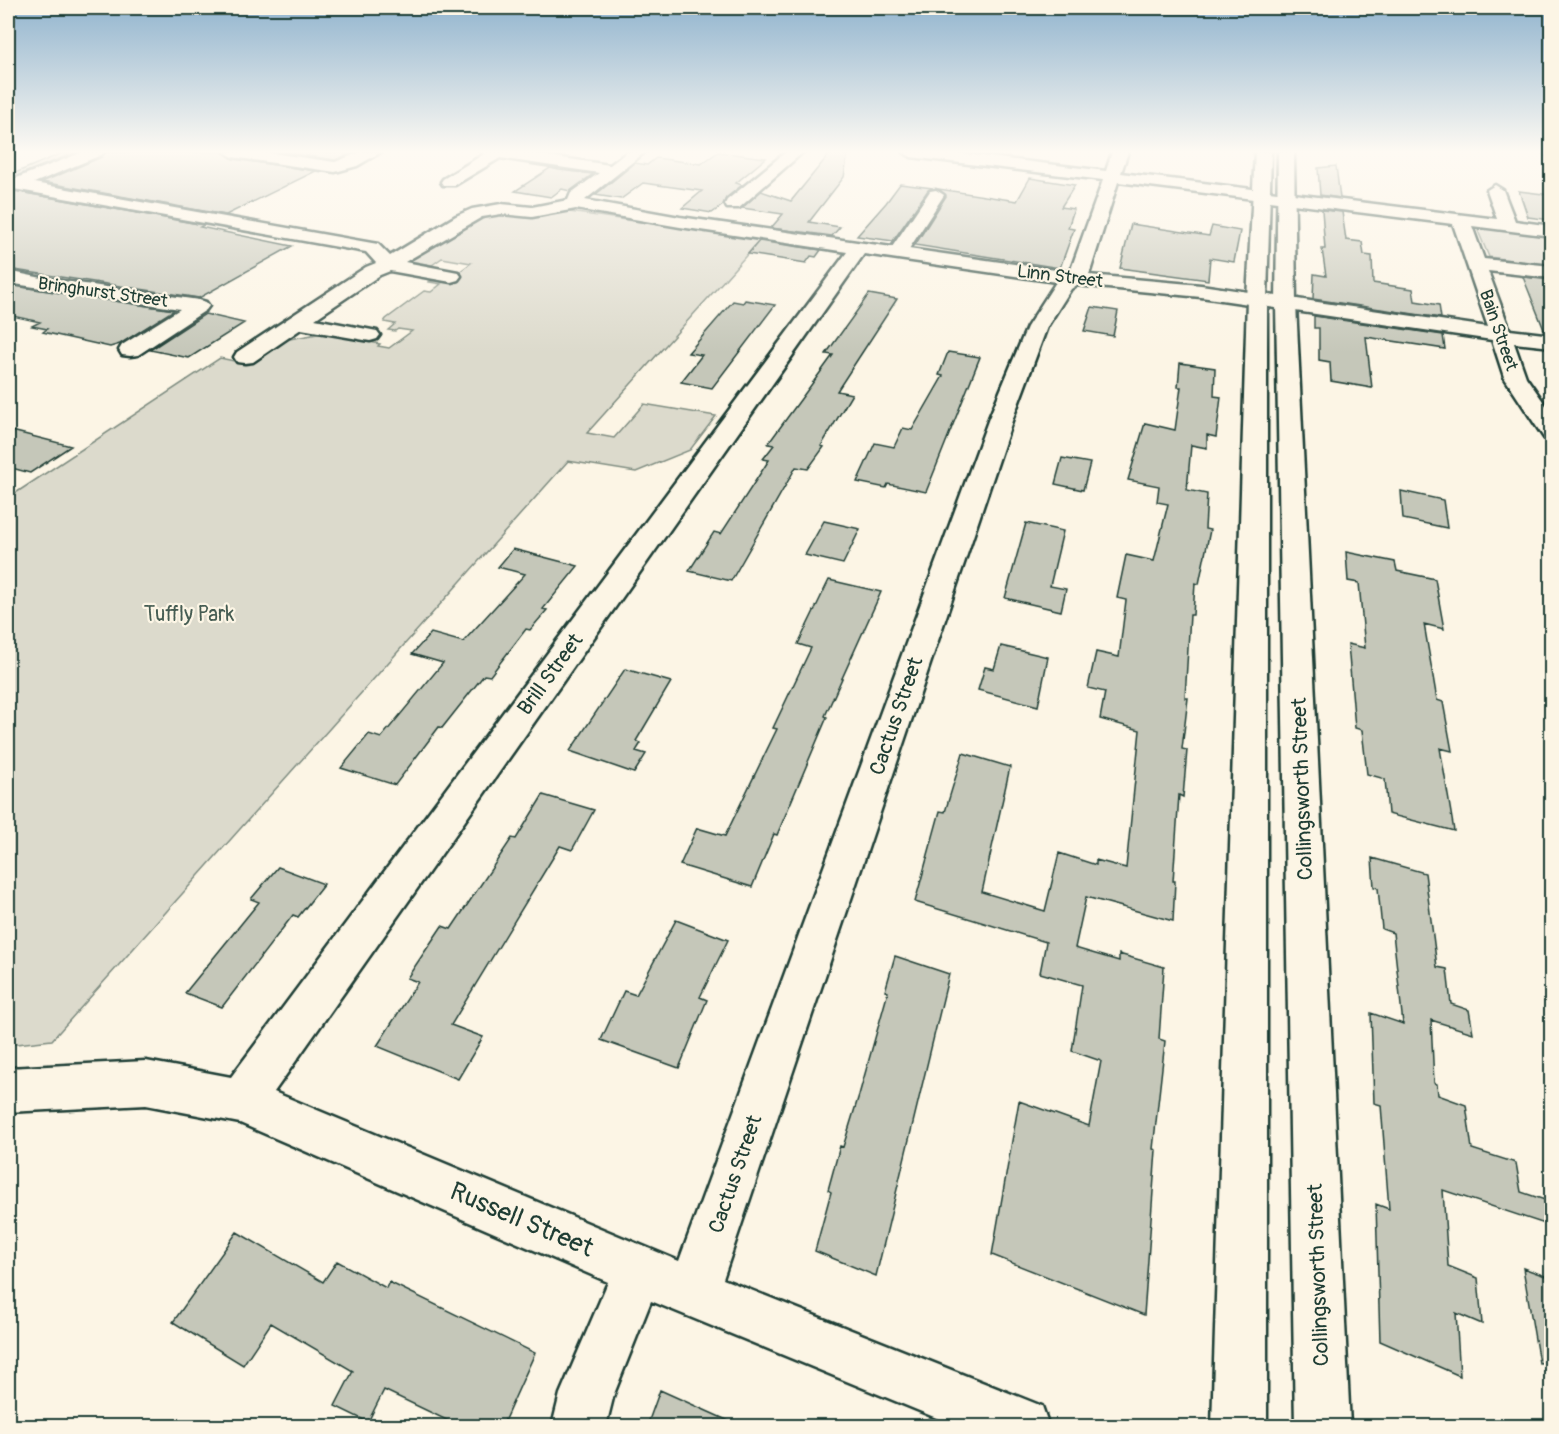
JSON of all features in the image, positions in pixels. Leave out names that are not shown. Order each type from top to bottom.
[{"type":"street","points":[[205,219],[372,248],[388,265],[452,276]]},
{"type":"street","points":[[246,357],[373,271],[388,265],[464,219]]},
{"type":"street","name":"Linn Street","points":[[666,219],[1075,279],[1179,288],[1551,341]]},
{"type":"street","points":[[897,254],[920,219]]},
{"type":"street","name":"Cactus Street","points":[[693,1293],[1001,418],[1037,327],[1064,285],[1080,274],[1099,219]]},
{"type":"street","name":"Collingsworth Street","points":[[1239,1426],[1274,219]]},
{"type":"street","points":[[1445,219],[1551,231]]},
{"type":"street","points":[[1505,219],[1508,226]]},
{"type":"street","name":"Bain Street","points":[[1461,221],[1515,377],[1551,434]]},
{"type":"street","name":"Brill Street","points":[[241,1101],[858,248]]},
{"type":"street","points":[[1476,264],[1551,272]]},
{"type":"street","name":"Bringhurst Street","points":[[8,277],[42,284],[199,306],[130,350]]},
{"type":"street","name":"Collingsworth Street","points":[[1272,301],[1323,1426]]},
{"type":"street","points":[[298,322],[370,335]]},
{"type":"street","name":"Russell Street","points":[[8,1090],[146,1083],[241,1101],[693,1293],[1022,1426]]},
{"type":"street","points":[[579,1426],[587,1394],[639,1269]]},
{"type":"green space","name":"Tuffly Park","points":[[618,219],[761,239],[587,433],[614,438],[644,404],[716,416],[690,450],[636,472],[568,461],[52,1040],[8,1045],[8,498],[220,358],[248,364],[284,340],[323,333],[380,344],[378,346],[389,348],[412,331],[388,330],[395,324],[384,322],[386,319],[424,291],[431,292],[441,284],[429,282],[448,280],[471,263],[442,258],[432,265],[409,261],[447,233],[472,220]]},
{"type":"green space","points":[[1476,226],[1551,234],[1551,265],[1489,257]]},
{"type":"building","points":[[8,219],[170,219],[292,246],[199,298],[8,269]]},
{"type":"building","points":[[779,219],[811,219],[809,222],[840,227],[832,236],[771,228]]},
{"type":"building","points":[[872,219],[908,219],[893,241],[857,236]]},
{"type":"building","points":[[931,219],[1071,219],[1068,228],[1074,229],[1060,268],[915,245]]},
{"type":"building","points":[[1323,219],[1343,219],[1346,240],[1362,242],[1364,255],[1372,256],[1373,283],[1413,289],[1415,301],[1439,305],[1441,318],[1313,299],[1314,274],[1326,276],[1322,249],[1325,249]]},
{"type":"building","points":[[1131,224],[1209,236],[1212,226],[1240,231],[1234,262],[1210,258],[1208,280],[1120,268]]},
{"type":"building","points":[[759,241],[821,250],[816,257],[811,256],[806,263],[748,254]]},
{"type":"building","points":[[1523,277],[1551,280],[1551,333],[1545,332]]},
{"type":"building","points":[[8,285],[174,310],[120,344],[110,347],[43,332],[47,329],[32,326],[40,322],[8,315]]},
{"type":"building","points":[[869,294],[897,299],[837,391],[852,394],[821,446],[824,447],[808,469],[796,467],[731,581],[689,571],[714,532],[721,534],[769,460],[763,459],[774,445],[768,444],[833,355],[826,354]]},
{"type":"building","points":[[745,300],[775,305],[712,388],[681,382],[702,355],[688,353],[733,301],[743,303]]},
{"type":"building","points":[[1092,307],[1118,311],[1113,336],[1084,331]]},
{"type":"building","points":[[205,314],[244,323],[189,358],[150,350]]},
{"type":"building","points":[[1314,316],[1443,335],[1445,349],[1366,337],[1372,388],[1331,381],[1330,362],[1319,360],[1319,328],[1314,328]]},
{"type":"building","points":[[948,352],[980,357],[926,492],[888,484],[886,488],[857,482],[875,443],[894,447],[903,428],[912,430],[943,376],[939,375]]},
{"type":"building","points":[[1180,363],[1215,368],[1214,396],[1221,397],[1216,437],[1207,435],[1207,448],[1191,445],[1187,490],[1207,494],[1205,529],[1210,530],[1199,584],[1195,583],[1193,615],[1190,615],[1185,698],[1188,698],[1182,749],[1187,750],[1183,797],[1179,795],[1173,881],[1175,881],[1173,921],[1086,897],[1075,948],[1119,961],[1119,954],[1164,967],[1159,1039],[1165,1041],[1153,1149],[1156,1150],[1144,1315],[992,1255],[1019,1101],[1089,1126],[1101,1061],[1072,1051],[1082,985],[1040,973],[1046,942],[915,902],[940,811],[945,812],[963,753],[1010,767],[982,892],[1045,911],[1059,853],[1096,865],[1096,860],[1126,868],[1140,730],[1100,719],[1105,692],[1088,688],[1096,652],[1119,657],[1126,600],[1117,598],[1126,555],[1154,561],[1168,504],[1157,502],[1159,486],[1128,480],[1145,423],[1175,430],[1181,387],[1178,387]]},
{"type":"building","points":[[8,430],[71,446],[30,473],[8,467]]},
{"type":"building","points":[[1062,458],[1090,463],[1083,490],[1055,484]]},
{"type":"building","points":[[1401,491],[1443,500],[1447,528],[1403,519]]},
{"type":"building","points":[[824,521],[860,529],[843,564],[805,555]]},
{"type":"building","points":[[1026,523],[1063,531],[1050,586],[1066,589],[1061,611],[1005,598]]},
{"type":"building","points":[[513,549],[578,566],[543,609],[547,610],[530,630],[526,629],[490,676],[484,675],[442,728],[439,727],[395,785],[341,768],[369,734],[381,738],[443,663],[412,654],[431,633],[463,642],[525,574],[498,567]]},
{"type":"building","points":[[1346,552],[1395,562],[1397,571],[1435,579],[1444,629],[1424,624],[1437,700],[1443,702],[1452,751],[1440,748],[1454,831],[1388,814],[1385,779],[1367,774],[1362,730],[1355,728],[1348,644],[1365,648],[1359,583],[1348,581]]},
{"type":"building","points":[[829,580],[881,592],[825,716],[827,717],[777,835],[774,834],[752,887],[680,865],[697,828],[725,836],[777,729],[773,728],[811,648],[798,644]]},
{"type":"building","points":[[1001,646],[1048,657],[1038,706],[978,690],[985,667],[994,669]]},
{"type":"building","points":[[625,669],[671,682],[636,741],[641,743],[636,751],[646,754],[634,773],[570,751]]},
{"type":"building","points":[[543,795],[594,810],[572,850],[560,846],[451,1025],[483,1037],[458,1079],[377,1046],[418,982],[407,978],[442,926],[451,929],[512,838],[516,839]]},
{"type":"building","points":[[1372,858],[1425,873],[1437,967],[1447,969],[1451,1004],[1469,1010],[1473,1033],[1431,1020],[1434,1083],[1437,1084],[1438,1095],[1466,1105],[1472,1149],[1516,1163],[1521,1192],[1551,1202],[1551,1226],[1443,1190],[1448,1266],[1478,1278],[1482,1324],[1456,1313],[1460,1376],[1380,1341],[1376,1204],[1389,1209],[1381,1105],[1374,1103],[1371,1013],[1403,1024],[1393,933],[1382,929],[1378,888],[1374,887]]},
{"type":"building","points":[[278,867],[324,884],[298,917],[293,915],[222,1007],[185,993],[259,902],[251,899]]},
{"type":"building","points":[[676,920],[728,940],[700,997],[707,1000],[679,1068],[601,1040],[624,991],[636,995]]},
{"type":"building","points":[[895,956],[949,974],[876,1276],[815,1251],[831,1192],[828,1190],[840,1146],[843,1147],[859,1095],[888,992],[885,991]]},
{"type":"building","points":[[237,1232],[323,1282],[337,1261],[386,1288],[389,1282],[535,1353],[502,1426],[459,1426],[384,1390],[368,1422],[335,1406],[353,1371],[271,1323],[243,1365],[173,1322]]},
{"type":"building","points":[[1523,1268],[1551,1278],[1551,1362],[1539,1363]]},
{"type":"building","points":[[660,1390],[740,1426],[647,1426]]}]
